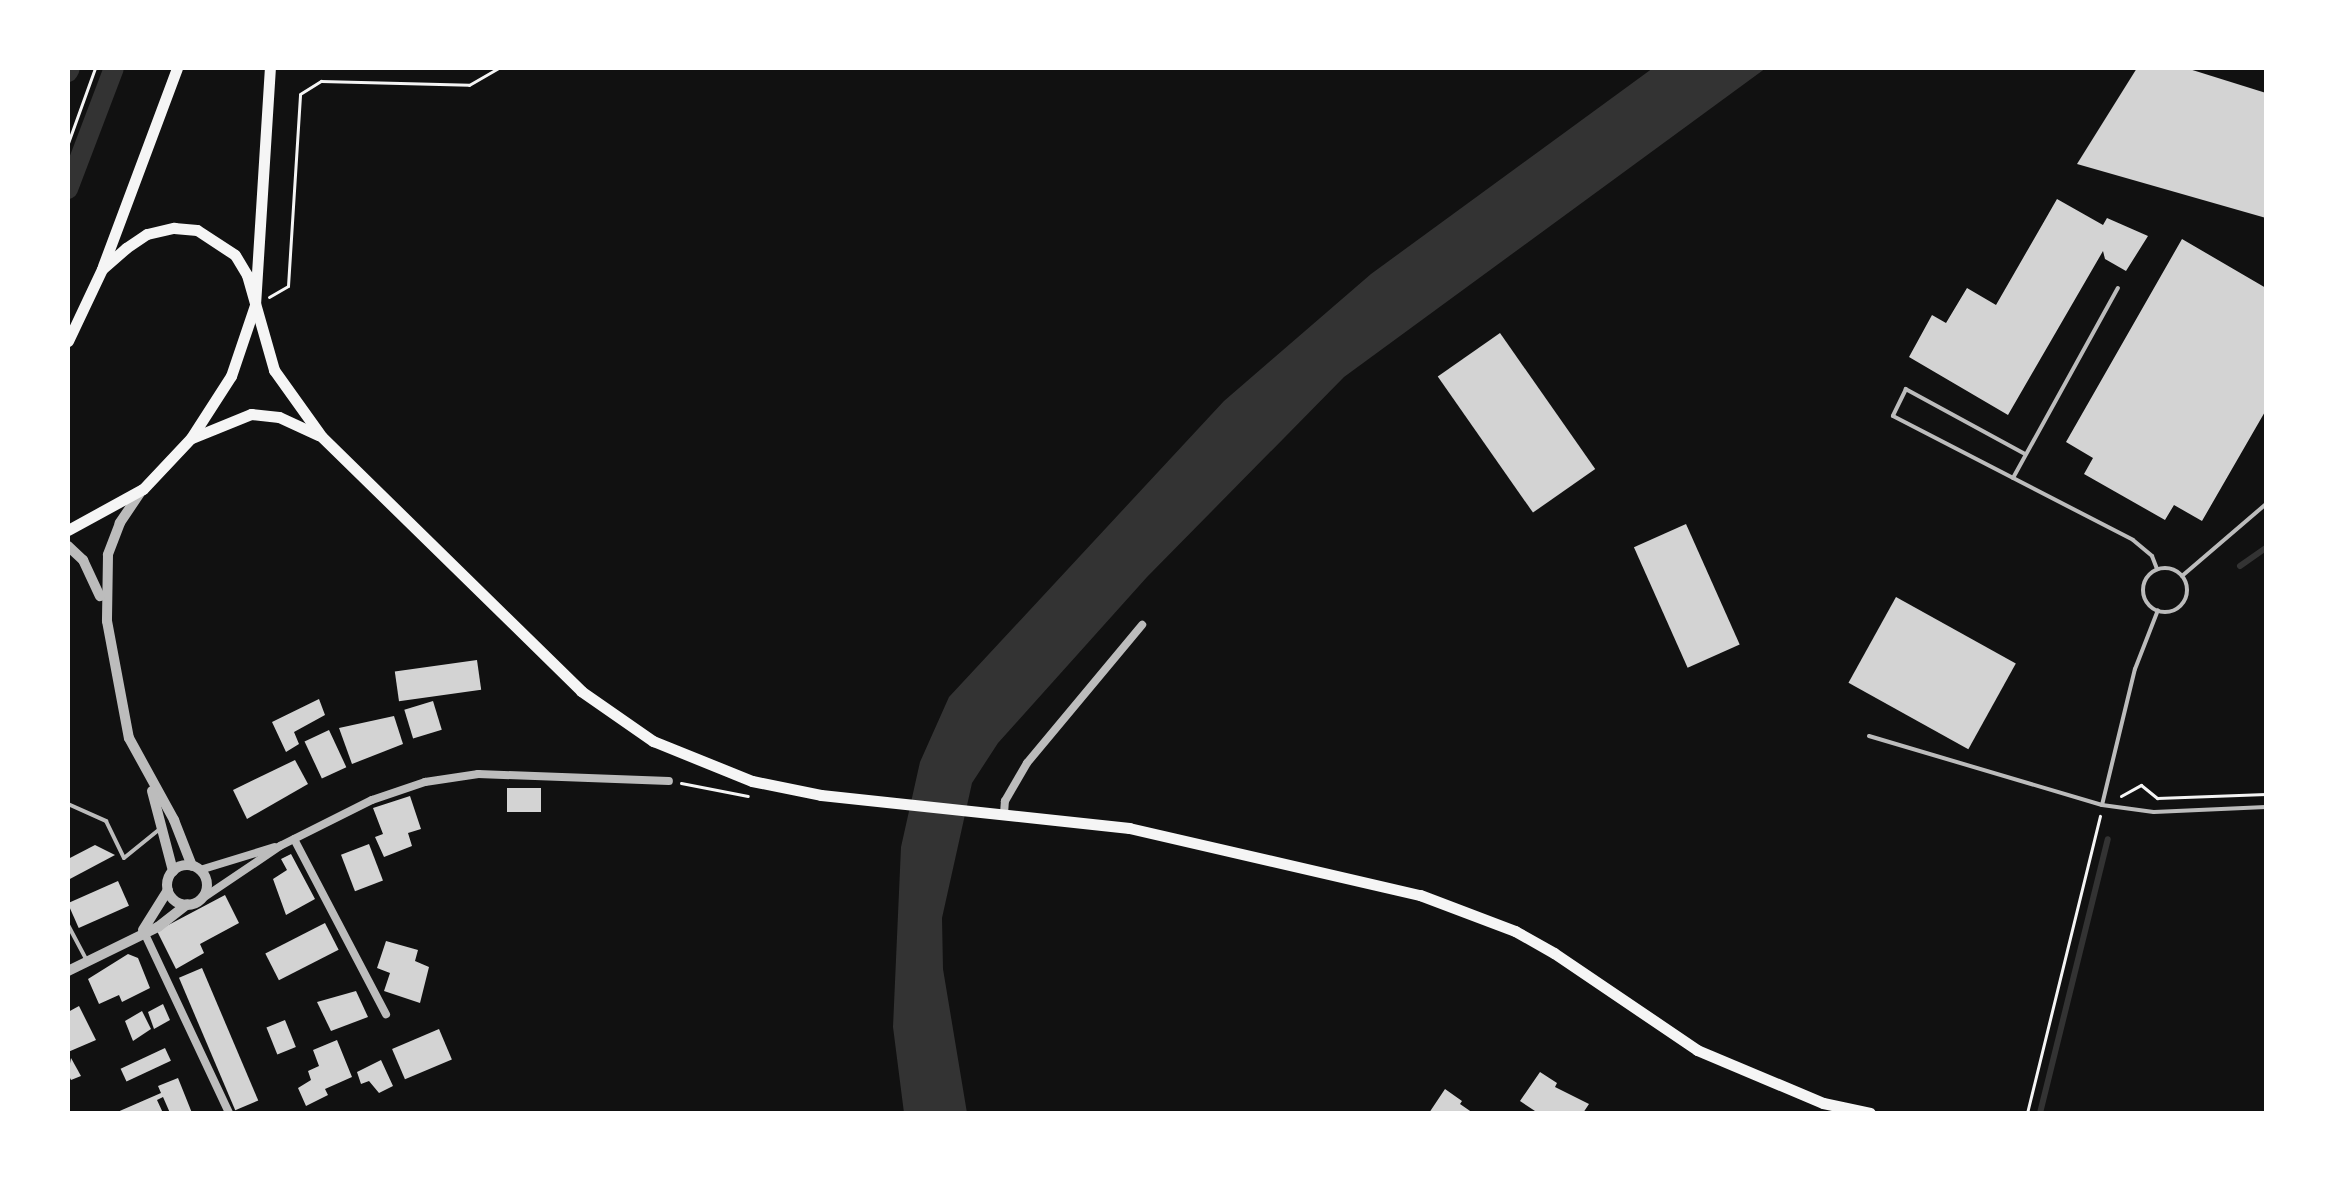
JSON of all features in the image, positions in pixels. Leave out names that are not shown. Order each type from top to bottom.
[{"type":"main road","points":[[68,341],[102,269],[177,68]]},
{"type":"main road","points":[[68,530],[143,489],[191,438],[231,376],[255,305],[270,68]]},
{"type":"main road","points":[[102,269],[147,234],[174,228],[197,230],[235,255],[255,305],[274,370],[322,437],[545,657],[613,716],[698,762],[752,781],[821,795],[1129,828],[1442,902],[1554,953],[1697,1050],[1796,1094],[1870,1113]]},
{"type":"main road","points":[[191,438],[251,414],[279,417],[322,437]]},
{"type":"street","points":[[107,621],[108,555],[120,523],[143,489]]},
{"type":"street","points":[[68,546],[96,582],[107,621],[123,715],[148,777],[173,871],[168,890],[143,930]]},
{"type":"street","points":[[1004,814],[1005,801],[1027,763],[1142,625]]},
{"type":"street","points":[[68,971],[143,930],[158,927],[187,904],[200,900],[280,846],[425,782],[478,774],[669,781]]},
{"type":"street","points":[[148,777],[207,885],[200,900]]},
{"type":"street","points":[[294,839],[386,1014]]},
{"type":"street","points":[[173,871],[280,846]]},
{"type":"street","points":[[168,890],[187,904]]},
{"type":"street","points":[[143,930],[229,1113]]},
{"type":"lane","points":[[2013,478],[2118,288]]},
{"type":"lane","points":[[2025,454],[1906,389],[1893,416],[2133,540],[2152,556],[2157,569]]},
{"type":"lane","points":[[2182,576],[2266,504]]},
{"type":"lane","points":[[2157,569],[2171,569],[2182,576],[2187,589],[2183,602],[2172,611],[2158,610],[2144,594],[2146,579],[2157,569]]},
{"type":"lane","points":[[2102,805],[2135,669],[2158,610]]},
{"type":"lane","points":[[1869,736],[2102,805],[2154,812],[2266,807]]},
{"type":"lane","points":[[68,804],[106,821],[124,858],[162,826]]},
{"type":"lane","points":[[68,925],[87,960]]},
{"type":"path","points":[[68,143],[95,68]]},
{"type":"path","points":[[255,305],[288,286],[300,94],[321,81],[469,85],[499,68]]},
{"type":"path","points":[[669,781],[760,799]]},
{"type":"path","points":[[2141,785],[2157,798],[2266,794]]},
{"type":"path","points":[[2027,1113],[2102,805]]},
{"type":"shaded area","points":[[1653,68],[1766,68],[1344,377],[1147,577],[998,743],[972,783],[942,918],[943,969],[967,1113],[904,1113],[893,1027],[901,847],[920,762],[949,697],[1224,401],[1371,274]]},
{"type":"building","points":[[2137,68],[2186,68],[2266,93],[2266,218],[2077,164]]},
{"type":"building","points":[[2057,199],[2103,225],[2107,218],[2148,236],[2126,271],[2105,259],[2103,251],[2008,415],[1909,357],[1932,315],[1946,323],[1967,288],[1996,305]]},
{"type":"building","points":[[2182,239],[2266,288],[2266,410],[2202,521],[2174,505],[2165,520],[2084,474],[2093,458],[2066,442]]},
{"type":"building","points":[[1500,333],[1595,469],[1533,513],[1438,377]]},
{"type":"building","points":[[1686,524],[1740,645],[1688,668],[1634,547]]},
{"type":"building","points":[[1896,597],[2016,663],[1968,749],[1848,683]]},
{"type":"building","points":[[477,660],[481,690],[399,701],[395,672]]},
{"type":"building","points":[[319,699],[325,715],[294,732],[299,744],[286,752],[272,722]]},
{"type":"building","points":[[433,701],[442,730],[413,738],[404,710]]},
{"type":"building","points":[[394,716],[403,744],[352,764],[339,728]]},
{"type":"building","points":[[329,730],[346,767],[322,779],[305,741]]},
{"type":"building","points":[[295,760],[308,784],[247,819],[233,790]]},
{"type":"building","points":[[507,788],[541,788],[541,812],[507,812]]},
{"type":"building","points":[[410,796],[421,829],[408,833],[412,846],[384,857],[375,837],[383,834],[373,808]]},
{"type":"building","points":[[369,844],[383,880],[355,891],[341,855]]},
{"type":"building","points":[[95,845],[115,855],[68,880],[68,859]]},
{"type":"building","points":[[291,854],[315,899],[286,915],[273,879],[287,870],[281,859]]},
{"type":"building","points":[[118,881],[129,906],[79,928],[68,903]]},
{"type":"building","points":[[225,895],[239,923],[200,944],[204,953],[176,969],[157,931]]},
{"type":"building","points":[[325,923],[339,950],[279,980],[265,953]]},
{"type":"building","points":[[386,941],[418,950],[415,961],[429,967],[420,1003],[384,991],[390,973],[377,968]]},
{"type":"building","points":[[128,954],[138,958],[150,988],[122,1002],[119,995],[99,1004],[88,979]]},
{"type":"building","points":[[202,968],[258,1101],[235,1110],[179,978]]},
{"type":"building","points":[[356,991],[368,1017],[331,1031],[317,1002]]},
{"type":"building","points":[[163,1004],[170,1020],[154,1029],[148,1012]]},
{"type":"building","points":[[79,1006],[96,1040],[68,1052],[68,1012]]},
{"type":"building","points":[[142,1011],[151,1029],[133,1041],[125,1021]]},
{"type":"building","points":[[285,1020],[296,1047],[277,1054],[266,1027]]},
{"type":"building","points":[[439,1029],[452,1059],[405,1079],[392,1049]]},
{"type":"building","points":[[337,1040],[352,1077],[325,1089],[328,1095],[306,1106],[298,1088],[311,1080],[308,1071],[319,1066],[313,1050]]},
{"type":"building","points":[[165,1048],[171,1061],[127,1081],[121,1069]]},
{"type":"building","points":[[71,1058],[81,1076],[71,1080],[68,1074]]},
{"type":"building","points":[[381,1060],[393,1086],[379,1093],[369,1081],[361,1084],[357,1072]]},
{"type":"building","points":[[1540,1072],[1557,1083],[1555,1087],[1589,1104],[1583,1113],[1538,1113],[1520,1101]]},
{"type":"building","points":[[178,1078],[192,1113],[170,1113],[163,1097],[157,1100],[163,1113],[115,1113],[161,1093],[158,1086]]},
{"type":"building","points":[[1445,1089],[1462,1101],[1460,1104],[1473,1113],[1429,1113]]},
{"type":"waterway","points":[[68,72],[70,68]]},
{"type":"waterway","points":[[68,189],[114,68]]},
{"type":"waterway","points":[[2240,566],[2266,548]]},
{"type":"waterway","points":[[2040,1113],[2108,839]]}]
